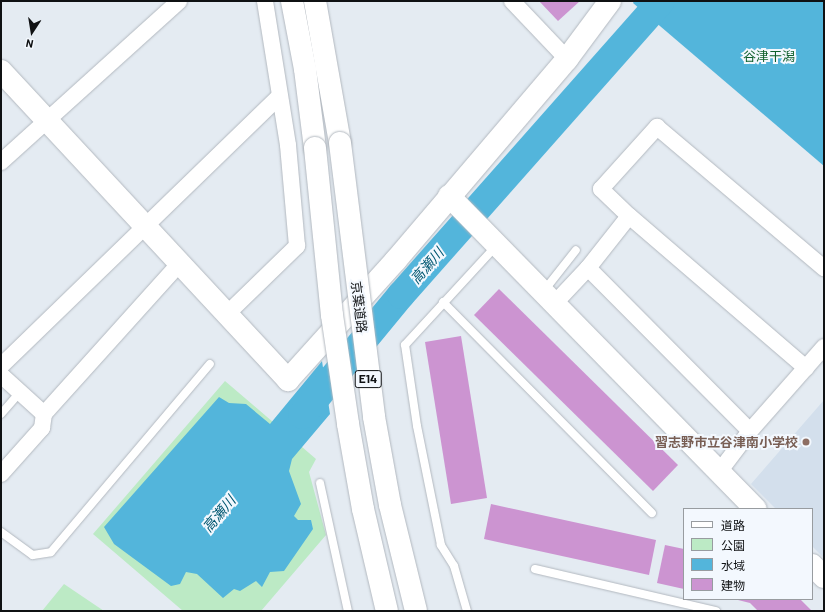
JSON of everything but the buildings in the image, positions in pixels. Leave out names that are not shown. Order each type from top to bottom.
[{"type":"main road","name":"京葉道路","points":[[292,1],[305,69],[315,148],[332,315],[348,424],[363,509],[387,611]]},
{"type":"main road","name":"京葉道路","points":[[315,1],[340,143],[374,417],[390,505],[416,611]]},
{"type":"main road","points":[[1,71],[147,226],[288,380],[452,199],[567,59],[610,1]]},
{"type":"main road","points":[[452,199],[482,227],[755,508]]},
{"type":"main road","points":[[813,566],[824,577]]},
{"type":"street","points":[[1,162],[179,1]]},
{"type":"street","points":[[227,314],[297,246],[288,145],[265,1]]},
{"type":"street","points":[[512,1],[567,59]]},
{"type":"street","points":[[1,366],[280,96]]},
{"type":"street","points":[[806,368],[629,216],[602,189],[657,127],[824,268]]},
{"type":"street","points":[[549,297],[588,268],[629,216]]},
{"type":"street","points":[[1,474],[42,428],[44,414],[180,263]]},
{"type":"street","points":[[588,268],[750,431]]},
{"type":"street","points":[[719,472],[750,431],[824,346]]},
{"type":"street","points":[[1,375],[44,414]]},
{"type":"lane","points":[[467,611],[454,566],[441,545],[417,426],[405,346],[443,302],[498,244]]},
{"type":"lane","points":[[549,297],[576,250]]},
{"type":"lane","points":[[443,302],[652,513]]},
{"type":"lane","points":[[1,532],[33,555],[51,552],[210,364]]},
{"type":"lane","points":[[1,414],[20,392]]},
{"type":"lane","points":[[320,483],[348,611]]},
{"type":"lane","points":[[535,569],[716,611]]},
{"type":"shaded area","name":"習志野市立谷津南小学校","points":[[824,400],[824,558],[813,547],[813,508],[775,508],[751,484]]},
{"type":"green space","points":[[225,381],[316,459],[309,472],[326,535],[261,611],[183,611],[93,534]]},
{"type":"green space","points":[[64,584],[104,611],[42,611]]},
{"type":"water","name":"谷津干潟","points":[[634,1],[824,1],[824,166],[633,3]]},
{"type":"water","points":[[322,361],[330,414],[292,459],[289,471],[301,504],[294,516],[298,520],[311,520],[313,529],[284,571],[270,572],[262,587],[256,581],[240,591],[234,589],[223,598],[197,574],[186,572],[180,584],[171,586],[114,544],[104,527],[219,397],[229,403],[246,404],[270,424]]},
{"type":"waterway","name":"高瀬川","points":[[302,415],[401,295],[661,1]]},
{"type":"place","name":"習志野市立谷津南小学校","points":[[806,442]]}]
